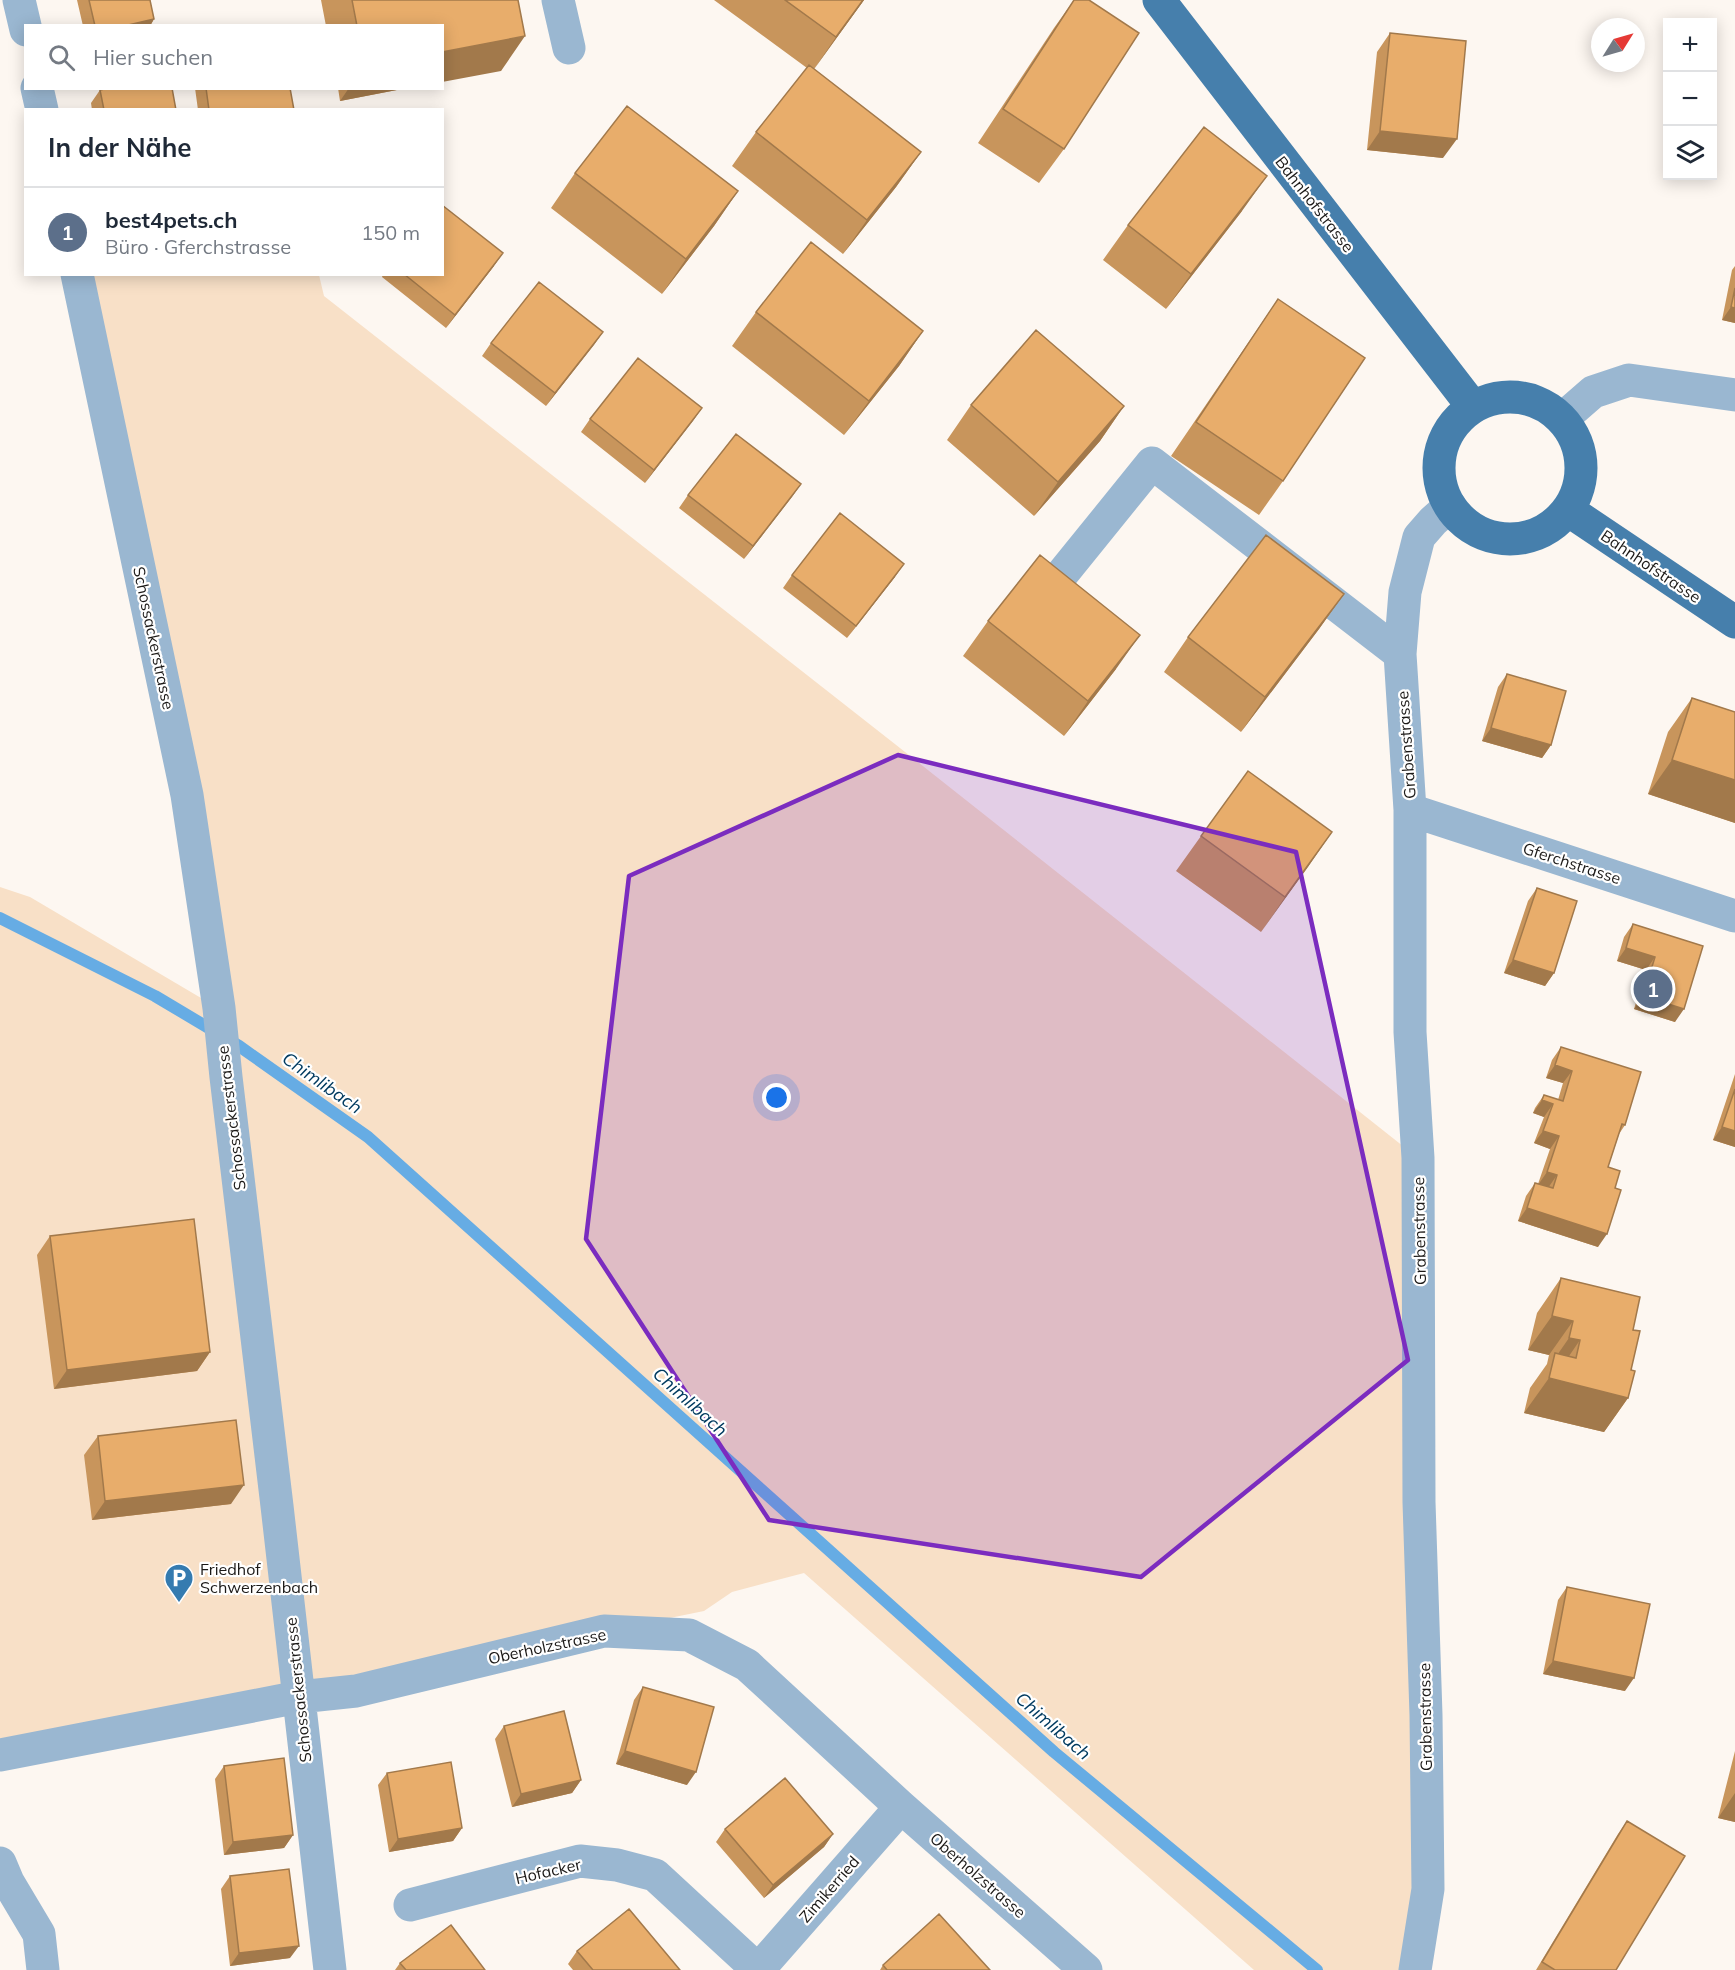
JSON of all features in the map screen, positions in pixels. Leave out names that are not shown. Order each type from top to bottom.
[{"type":"main road","name":"Bahnhofstrasse","points":[[1158,0],[1473,407]]},
{"type":"main road","points":[[1510,396],[1529,399],[1547,406],[1562,419],[1574,435],[1580,454],[1582,474],[1577,493],[1568,510],[1554,525],[1537,535],[1518,540],[1498,539],[1479,533],[1462,522],[1450,506],[1440,485],[1439,463],[1443,441],[1455,421],[1473,407],[1490,399],[1510,396]]},
{"type":"main road","name":"Bahnhofstrasse","points":[[1568,510],[1735,622]]},
{"type":"street","points":[[20,0],[25,24]]},
{"type":"street","points":[[558,0],[569,48]]},
{"type":"street","points":[[37,90],[42,108]]},
{"type":"street","name":"Schossackerstrasse","points":[[77,276],[187,795],[219,1008],[330,1970]]},
{"type":"street","points":[[1562,419],[1593,392],[1629,380],[1735,395]]},
{"type":"street","points":[[1046,594],[1152,463],[1400,654]]},
{"type":"street","name":"Grabenstrasse","points":[[1415,1970],[1428,1877],[1426,1715],[1419,1502],[1418,1158],[1410,1032],[1410,810],[1400,654],[1406,592],[1419,537],[1450,506]]},
{"type":"street","name":"Gferchstrasse","points":[[1410,810],[1735,915]]},
{"type":"street","name":"Oberholzstrasse","points":[[0,1755],[299,1697],[356,1691],[604,1631],[689,1635],[747,1665],[901,1807],[1086,1970]]},
{"type":"street","name":"Zimikerried","points":[[758,1970],[901,1807]]},
{"type":"street","name":"Hofacker","points":[[410,1905],[580,1862],[617,1865],[655,1875],[758,1970]]},
{"type":"street","points":[[0,1863],[8,1882],[39,1934],[43,1970]]},
{"type":"highlighted area","points":[[898,755],[1296,852],[1408,1360],[1141,1577],[769,1520],[586,1239],[629,876]]},
{"type":"shaded area","points":[[77,276],[319,276],[324,296],[1418,1158],[1415,1970],[1254,1970],[804,1573],[732,1592],[704,1611],[0,1755],[0,887],[30,897],[218,1008]]},
{"type":"building","points":[[89,0],[150,0],[154,19],[133,24],[95,24]]},
{"type":"building","points":[[352,0],[518,0],[525,36],[444,52],[444,24],[357,24]]},
{"type":"building","points":[[785,0],[863,0],[836,37]]},
{"type":"building","points":[[1074,0],[1089,0],[1139,33],[1064,149],[1003,109]]},
{"type":"building","points":[[1390,33],[1466,41],[1457,139],[1380,131]]},
{"type":"building","points":[[809,65],[921,152],[867,220],[756,132]]},
{"type":"building","points":[[100,90],[172,90],[176,108],[104,108]]},
{"type":"building","points":[[206,90],[290,90],[294,108],[209,108]]},
{"type":"building","points":[[627,106],[738,191],[686,259],[575,173]]},
{"type":"building","points":[[1204,127],[1267,176],[1191,274],[1128,225]]},
{"type":"building","points":[[444,207],[503,253],[455,315],[406,276],[444,276]]},
{"type":"building","points":[[811,242],[923,331],[869,401],[756,312]]},
{"type":"building","points":[[539,282],[603,332],[555,393],[491,343]]},
{"type":"building","points":[[1735,288],[1735,308],[1731,307]]},
{"type":"building","points":[[1278,299],[1365,358],[1283,481],[1196,422]]},
{"type":"building","points":[[1036,330],[1124,406],[1058,482],[971,405]]},
{"type":"building","points":[[638,358],[702,408],[654,470],[590,419]]},
{"type":"building","points":[[736,434],[801,484],[753,546],[688,495]]},
{"type":"building","points":[[840,513],[904,564],[856,626],[792,575]]},
{"type":"building","points":[[1266,535],[1344,594],[1265,697],[1188,637]]},
{"type":"building","points":[[1040,555],[1140,635],[1088,701],[988,621]]},
{"type":"building","points":[[1507,674],[1566,691],[1551,745],[1491,728]]},
{"type":"building","points":[[1692,698],[1735,712],[1735,780],[1672,760]]},
{"type":"building","points":[[1248,771],[1332,832],[1285,897],[1201,836]]},
{"type":"building","points":[[1537,888],[1577,901],[1554,973],[1513,960]]},
{"type":"building","points":[[1633,924],[1703,946],[1684,1009],[1643,996],[1655,957],[1626,948]]},
{"type":"building","points":[[1561,1047],[1641,1072],[1625,1125],[1622,1124],[1608,1167],[1620,1171],[1615,1188],[1621,1190],[1607,1234],[1527,1208],[1535,1183],[1553,1188],[1557,1175],[1547,1172],[1559,1136],[1543,1131],[1553,1104],[1542,1100],[1544,1095],[1563,1101],[1572,1071],[1555,1065]]},
{"type":"building","points":[[1735,1089],[1735,1131],[1722,1127]]},
{"type":"building","points":[[194,1219],[210,1352],[67,1370],[50,1236]]},
{"type":"building","points":[[1561,1278],[1640,1297],[1633,1330],[1640,1331],[1631,1370],[1635,1371],[1628,1398],[1549,1378],[1555,1353],[1576,1358],[1580,1340],[1569,1338],[1573,1321],[1552,1316]]},
{"type":"building","points":[[236,1420],[244,1485],[105,1501],[98,1436]]},
{"type":"building","points":[[1567,1587],[1650,1604],[1634,1678],[1553,1661]]},
{"type":"building","points":[[643,1687],[714,1707],[696,1772],[625,1751]]},
{"type":"building","points":[[564,1711],[581,1780],[521,1794],[504,1726]]},
{"type":"building","points":[[284,1758],[293,1835],[233,1842],[224,1766]]},
{"type":"building","points":[[451,1762],[462,1828],[398,1839],[387,1773]]},
{"type":"building","points":[[785,1778],[833,1834],[773,1885],[725,1829]]},
{"type":"building","points":[[1627,1821],[1685,1856],[1616,1970],[1555,1970],[1542,1962]]},
{"type":"building","points":[[289,1869],[299,1946],[239,1953],[230,1876]]},
{"type":"building","points":[[629,1909],[680,1970],[593,1970],[577,1951]]},
{"type":"building","points":[[939,1914],[990,1970],[887,1970],[883,1965]]},
{"type":"building","points":[[451,1925],[485,1970],[406,1970],[400,1963]]},
{"type":"waterway","name":"Chimlibach","points":[[0,918],[155,996],[239,1046],[368,1137],[1054,1752],[1317,1970]]},
{"type":"place","name":"best4pets.ch","points":[[1653,989]]},
{"type":"place","name":"Friedhof Schwerzenbach","points":[[179,1604]]}]
